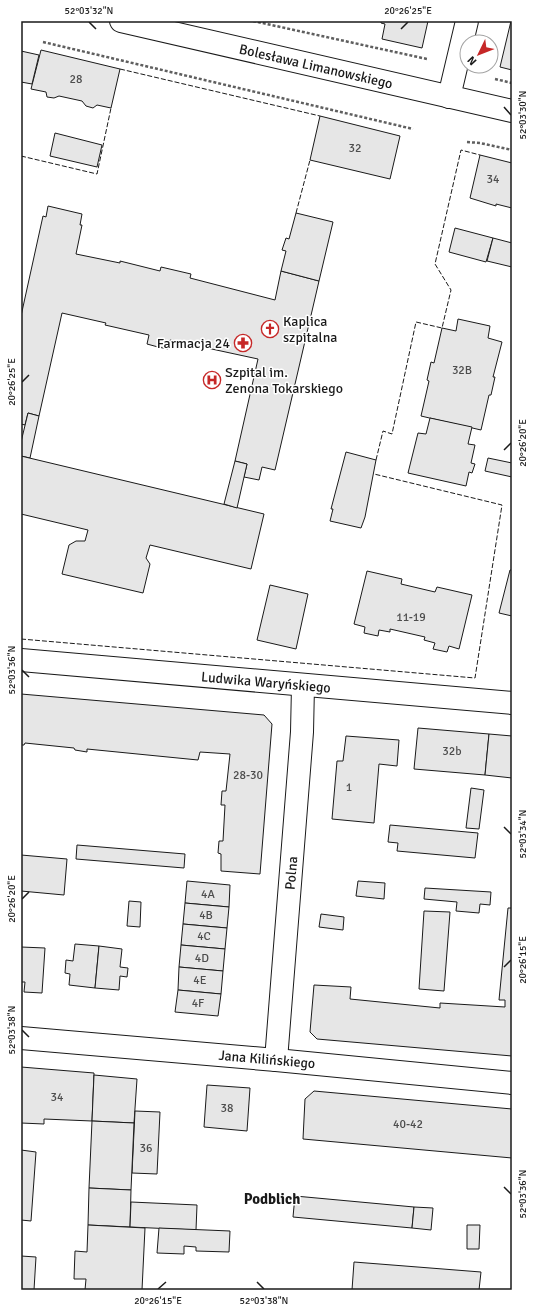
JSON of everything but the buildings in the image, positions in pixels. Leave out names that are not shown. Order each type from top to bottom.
[{"type":"street","name":"Bolesława Limanowskiego","points":[[121,21],[512,112]]},
{"type":"street","points":[[449,97],[467,21]]},
{"type":"street","name":"Ludwika Waryńskiego","points":[[21,660],[303,686],[512,703]]},
{"type":"street","name":"Polna","points":[[276,1060],[302,732],[303,686]]},
{"type":"street","name":"Jana Kilińskiego","points":[[21,1038],[276,1060],[512,1084]]},
{"type":"path","points":[[253,21],[427,59]]},
{"type":"path","points":[[43,42],[413,129]]},
{"type":"path","points":[[495,79],[512,83]]},
{"type":"path","points":[[467,142],[512,150]]},
{"type":"fence","points":[[120,69],[320,116]]},
{"type":"fence","points":[[21,156],[97,174],[111,108]]},
{"type":"fence","points":[[376,460],[383,431],[392,434],[416,322],[442,328],[451,290],[435,264],[461,150],[480,155]]},
{"type":"fence","points":[[296,213],[310,160]]},
{"type":"fence","points":[[21,639],[475,678],[502,505],[374,474]]},
{"type":"place","name":"Kaplica szpitalna","points":[[270,329]]},
{"type":"place","name":"Farmacja 24","points":[[243,343]]},
{"type":"place","name":"Szpital im. Zenona Tokarskiego","points":[[212,380]]},
{"type":"district","name":"Podblich","points":[[272,1199]]}]
